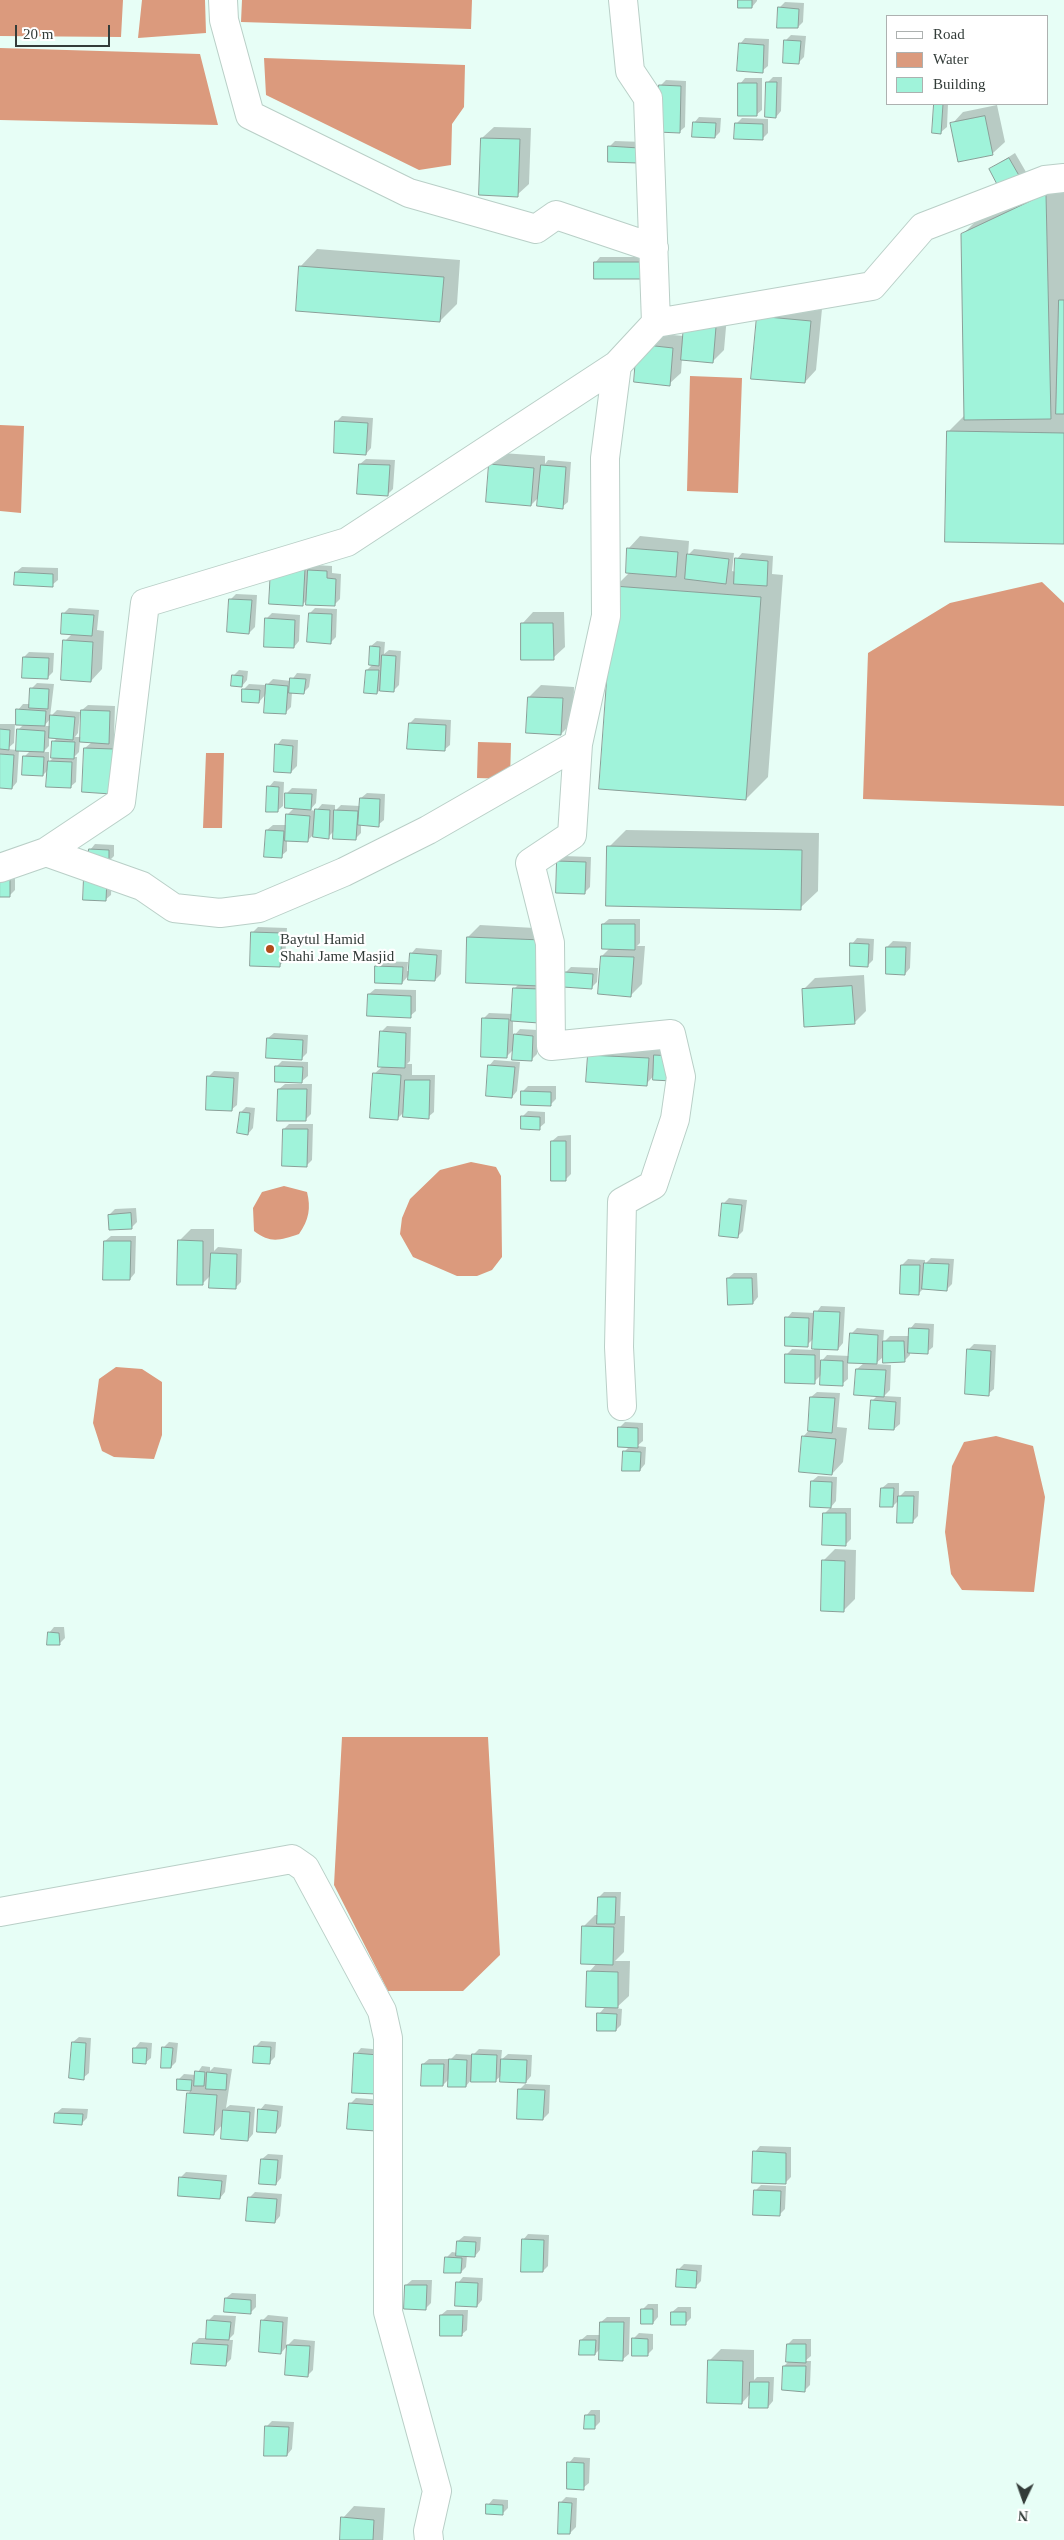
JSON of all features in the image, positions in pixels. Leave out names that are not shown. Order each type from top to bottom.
[{"type":"street","points":[[223,0],[224,20],[250,115],[409,193],[536,229],[556,214],[654,248]]},
{"type":"street","points":[[623,0],[630,70],[648,98],[656,323]]},
{"type":"street","points":[[0,868],[46,852],[121,802],[145,603],[347,542],[617,364],[656,323],[872,286],[923,228],[1045,180],[1064,178]]},
{"type":"street","points":[[617,364],[605,458],[606,616],[578,744],[572,835],[530,863],[550,942],[551,1046],[670,1034],[681,1077],[675,1120],[653,1185],[622,1202],[619,1347],[622,1406]]},
{"type":"street","points":[[46,852],[142,886],[174,908],[220,913],[260,908],[344,872],[428,830],[578,744]]},
{"type":"street","points":[[0,1912],[292,1859],[305,1868],[382,2011],[388,2038],[388,2312],[437,2491],[428,2531],[429,2540]]},
{"type":"water","points":[[0,0],[123,0],[121,37],[0,36]]},
{"type":"water","points":[[142,0],[205,0],[206,33],[138,38]]},
{"type":"water","points":[[242,0],[472,0],[471,29],[241,22]]},
{"type":"water","points":[[0,48],[200,54],[218,125],[0,120]]},
{"type":"water","points":[[264,58],[465,65],[464,107],[452,124],[451,165],[419,170],[266,95]]},
{"type":"water","points":[[690,376],[742,378],[738,493],[687,491]]},
{"type":"water","points":[[0,425],[24,426],[21,513],[0,511]]},
{"type":"water","points":[[1042,582],[1064,603],[1064,806],[863,799],[868,653],[950,603]]},
{"type":"water","points":[[478,742],[511,743],[510,779],[477,778]]},
{"type":"water","points":[[206,753],[224,753],[222,828],[203,828]]},
{"type":"water","points":[[471,1162],[496,1167],[501,1176],[502,1257],[492,1270],[477,1276],[457,1276],[413,1257],[400,1234],[402,1218],[410,1199],[440,1170]]},
{"type":"water","points":[[284,1186],[307,1192],[309,1209],[307,1219],[299,1234],[276,1240],[266,1238],[254,1231],[253,1208],[262,1192]]},
{"type":"water","points":[[116,1367],[142,1369],[162,1382],[162,1435],[154,1459],[114,1457],[102,1451],[93,1423],[99,1379]]},
{"type":"water","points":[[996,1436],[1033,1446],[1045,1497],[1034,1592],[962,1590],[951,1574],[945,1532],[952,1466],[964,1442]]},
{"type":"water","points":[[342,1737],[488,1737],[500,1955],[463,1991],[388,1991],[334,1885]]},
{"type":"building","points":[[738,0],[752,0],[752,8],[738,8]]},
{"type":"building","points":[[778,7],[799,9],[798,28],[777,28]]},
{"type":"building","points":[[784,40],[801,41],[799,64],[783,63]]},
{"type":"building","points":[[739,43],[764,45],[763,73],[737,71]]},
{"type":"building","points":[[766,82],[777,82],[776,118],[765,117]]},
{"type":"building","points":[[738,83],[757,83],[757,116],[738,116]]},
{"type":"building","points":[[659,85],[681,86],[680,133],[657,132]]},
{"type":"building","points":[[934,105],[943,105],[941,134],[932,133]]},
{"type":"building","points":[[985,116],[993,155],[958,162],[950,123]]},
{"type":"building","points":[[693,122],[716,123],[715,138],[692,137]]},
{"type":"building","points":[[735,123],[763,124],[763,140],[734,139]]},
{"type":"building","points":[[481,138],[520,139],[518,197],[479,195]]},
{"type":"building","points":[[608,146],[639,148],[638,163],[608,162]]},
{"type":"building","points":[[1009,158],[1021,179],[1000,190],[989,169]]},
{"type":"building","points":[[1046,194],[1051,419],[964,420],[961,234]]},
{"type":"building","points":[[594,262],[646,262],[647,279],[594,279]]},
{"type":"building","points":[[299,266],[444,277],[440,322],[296,311]]},
{"type":"building","points":[[1059,300],[1064,300],[1064,414],[1056,414]]},
{"type":"building","points":[[757,316],[811,321],[805,383],[751,379]]},
{"type":"building","points":[[684,325],[716,327],[713,363],[681,360]]},
{"type":"building","points":[[637,344],[673,348],[670,386],[634,382]]},
{"type":"building","points":[[335,421],[368,423],[366,455],[334,453]]},
{"type":"building","points":[[947,431],[1064,433],[1064,544],[945,542]]},
{"type":"building","points":[[359,464],[390,465],[388,496],[357,494]]},
{"type":"building","points":[[489,464],[534,468],[531,506],[486,502]]},
{"type":"building","points":[[541,465],[566,467],[563,509],[537,506]]},
{"type":"building","points":[[627,548],[678,552],[676,577],[626,573]]},
{"type":"building","points":[[687,554],[729,559],[726,584],[685,579]]},
{"type":"building","points":[[735,558],[768,561],[767,586],[734,584]]},
{"type":"building","points":[[271,568],[305,569],[303,606],[269,604]]},
{"type":"building","points":[[308,570],[327,571],[327,578],[336,579],[335,606],[306,605]]},
{"type":"building","points":[[15,572],[53,574],[53,587],[14,585]]},
{"type":"building","points":[[614,586],[761,597],[746,800],[599,789]]},
{"type":"building","points":[[229,599],[252,600],[249,634],[227,632]]},
{"type":"building","points":[[62,613],[94,615],[92,636],[61,634]]},
{"type":"building","points":[[309,613],[332,614],[331,644],[307,642]]},
{"type":"building","points":[[265,618],[295,620],[294,648],[264,647]]},
{"type":"building","points":[[521,623],[553,623],[554,660],[521,660]]},
{"type":"building","points":[[63,640],[93,642],[91,682],[61,680]]},
{"type":"building","points":[[370,646],[380,647],[379,666],[369,665]]},
{"type":"building","points":[[382,655],[396,656],[394,692],[380,691]]},
{"type":"building","points":[[23,657],[49,658],[48,679],[22,678]]},
{"type":"building","points":[[366,670],[379,670],[377,694],[364,693]]},
{"type":"building","points":[[232,675],[243,676],[242,687],[231,686]]},
{"type":"building","points":[[290,678],[306,679],[304,694],[289,693]]},
{"type":"building","points":[[266,684],[288,686],[286,714],[264,713]]},
{"type":"building","points":[[30,688],[49,689],[48,709],[29,708]]},
{"type":"building","points":[[242,689],[260,690],[259,703],[242,702]]},
{"type":"building","points":[[528,697],[563,698],[561,735],[526,733]]},
{"type":"building","points":[[16,709],[46,711],[45,726],[16,725]]},
{"type":"building","points":[[81,710],[110,711],[109,744],[80,742]]},
{"type":"building","points":[[50,715],[75,717],[73,740],[49,738]]},
{"type":"building","points":[[409,723],[446,725],[445,751],[407,749]]},
{"type":"building","points":[[0,729],[10,730],[9,750],[0,749]]},
{"type":"building","points":[[17,729],[45,731],[44,752],[16,751]]},
{"type":"building","points":[[52,741],[75,742],[74,759],[51,758]]},
{"type":"building","points":[[275,744],[293,746],[291,773],[274,772]]},
{"type":"building","points":[[84,748],[114,749],[111,794],[82,792]]},
{"type":"building","points":[[0,754],[14,755],[12,789],[0,788]]},
{"type":"building","points":[[23,756],[44,757],[43,776],[22,775]]},
{"type":"building","points":[[48,761],[72,762],[71,788],[46,787]]},
{"type":"building","points":[[267,786],[279,787],[278,812],[266,812]]},
{"type":"building","points":[[285,793],[312,794],[311,810],[285,808]]},
{"type":"building","points":[[360,798],[380,799],[379,827],[358,825]]},
{"type":"building","points":[[315,809],[330,810],[329,839],[313,837]]},
{"type":"building","points":[[334,810],[358,811],[356,840],[333,839]]},
{"type":"building","points":[[286,814],[310,816],[308,842],[285,841]]},
{"type":"building","points":[[266,830],[284,831],[282,858],[264,857]]},
{"type":"building","points":[[607,846],[802,850],[801,910],[606,906]]},
{"type":"building","points":[[89,849],[109,850],[109,863],[88,862]]},
{"type":"building","points":[[557,861],[586,862],[585,894],[556,893]]},
{"type":"building","points":[[0,874],[10,874],[10,897],[0,897]]},
{"type":"building","points":[[84,877],[107,878],[106,901],[83,900]]},
{"type":"building","points":[[602,924],[635,924],[635,950],[602,949]]},
{"type":"building","points":[[251,932],[282,933],[280,967],[250,966]]},
{"type":"building","points":[[467,937],[542,940],[540,986],[466,983]]},
{"type":"building","points":[[850,943],[869,944],[868,967],[850,966]]},
{"type":"building","points":[[886,947],[906,947],[905,975],[886,974]]},
{"type":"building","points":[[410,953],[437,955],[435,981],[408,980]]},
{"type":"building","points":[[601,956],[634,957],[631,997],[598,994]]},
{"type":"building","points":[[375,966],[403,967],[402,984],[375,983]]},
{"type":"building","points":[[565,972],[593,974],[592,989],[563,987]]},
{"type":"building","points":[[852,986],[855,1024],[804,1027],[802,989]]},
{"type":"building","points":[[513,988],[540,989],[539,1023],[511,1021]]},
{"type":"building","points":[[368,994],[411,996],[411,1018],[367,1016]]},
{"type":"building","points":[[482,1018],[509,1019],[507,1058],[481,1057]]},
{"type":"building","points":[[380,1031],[406,1033],[405,1068],[378,1067]]},
{"type":"building","points":[[514,1034],[533,1036],[532,1061],[512,1060]]},
{"type":"building","points":[[267,1038],[303,1040],[302,1060],[266,1058]]},
{"type":"building","points":[[588,1055],[649,1058],[647,1086],[586,1082]]},
{"type":"building","points":[[654,1055],[673,1056],[672,1081],[653,1080]]},
{"type":"building","points":[[488,1065],[515,1067],[512,1098],[486,1096]]},
{"type":"building","points":[[275,1066],[303,1067],[302,1083],[275,1082]]},
{"type":"building","points":[[373,1073],[401,1075],[398,1120],[370,1118]]},
{"type":"building","points":[[207,1076],[234,1078],[232,1111],[206,1110]]},
{"type":"building","points":[[405,1080],[430,1080],[429,1119],[403,1117]]},
{"type":"building","points":[[278,1089],[307,1089],[306,1121],[277,1121]]},
{"type":"building","points":[[521,1091],[551,1092],[551,1106],[521,1105]]},
{"type":"building","points":[[240,1112],[250,1113],[248,1135],[237,1133]]},
{"type":"building","points":[[521,1116],[540,1117],[540,1130],[521,1129]]},
{"type":"building","points":[[283,1129],[308,1129],[307,1167],[282,1166]]},
{"type":"building","points":[[551,1141],[566,1141],[566,1181],[551,1181]]},
{"type":"building","points":[[722,1203],[742,1205],[738,1238],[719,1236]]},
{"type":"building","points":[[131,1213],[132,1229],[109,1230],[108,1215]]},
{"type":"building","points":[[178,1240],[203,1241],[203,1285],[177,1285]]},
{"type":"building","points":[[104,1241],[131,1241],[130,1280],[103,1280]]},
{"type":"building","points":[[211,1253],[237,1254],[236,1289],[209,1288]]},
{"type":"building","points":[[924,1263],[949,1264],[947,1291],[922,1289]]},
{"type":"building","points":[[901,1265],[920,1265],[919,1295],[900,1294]]},
{"type":"building","points":[[727,1278],[752,1278],[753,1304],[728,1305]]},
{"type":"building","points":[[814,1311],[840,1312],[838,1350],[812,1349]]},
{"type":"building","points":[[785,1317],[809,1318],[808,1347],[785,1346]]},
{"type":"building","points":[[909,1328],[929,1329],[928,1354],[908,1353]]},
{"type":"building","points":[[850,1333],[878,1335],[877,1364],[848,1363]]},
{"type":"building","points":[[883,1341],[904,1341],[905,1362],[883,1363]]},
{"type":"building","points":[[967,1349],[991,1351],[989,1396],[965,1394]]},
{"type":"building","points":[[785,1354],[815,1355],[815,1384],[785,1383]]},
{"type":"building","points":[[821,1360],[843,1361],[843,1386],[820,1385]]},
{"type":"building","points":[[856,1369],[886,1370],[884,1397],[854,1395]]},
{"type":"building","points":[[810,1397],[835,1398],[832,1433],[808,1431]]},
{"type":"building","points":[[871,1400],[896,1402],[894,1430],[869,1429]]},
{"type":"building","points":[[618,1427],[638,1428],[638,1448],[618,1447]]},
{"type":"building","points":[[802,1436],[836,1439],[832,1475],[799,1472]]},
{"type":"building","points":[[623,1451],[641,1452],[640,1471],[622,1471]]},
{"type":"building","points":[[811,1481],[832,1482],[831,1508],[810,1507]]},
{"type":"building","points":[[881,1488],[894,1488],[893,1507],[880,1507]]},
{"type":"building","points":[[898,1496],[914,1496],[913,1523],[897,1523]]},
{"type":"building","points":[[823,1513],[846,1513],[846,1546],[822,1545]]},
{"type":"building","points":[[822,1560],[845,1561],[844,1612],[821,1611]]},
{"type":"building","points":[[48,1632],[59,1633],[60,1645],[47,1645]]},
{"type":"building","points":[[598,1897],[616,1897],[615,1924],[597,1924]]},
{"type":"building","points":[[582,1926],[614,1927],[613,1965],[581,1964]]},
{"type":"building","points":[[587,1971],[618,1972],[618,2008],[586,2007]]},
{"type":"building","points":[[597,2013],[617,2014],[616,2031],[597,2031]]},
{"type":"building","points":[[72,2042],[86,2043],[84,2080],[69,2078]]},
{"type":"building","points":[[254,2046],[271,2047],[270,2064],[253,2063]]},
{"type":"building","points":[[162,2047],[173,2048],[171,2068],[161,2068]]},
{"type":"building","points":[[133,2048],[147,2048],[146,2064],[133,2063]]},
{"type":"building","points":[[354,2053],[379,2055],[376,2094],[352,2093]]},
{"type":"building","points":[[472,2054],[497,2055],[496,2082],[471,2082]]},
{"type":"building","points":[[449,2059],[467,2060],[466,2087],[448,2087]]},
{"type":"building","points":[[501,2059],[527,2060],[526,2083],[500,2082]]},
{"type":"building","points":[[422,2064],[444,2064],[443,2086],[421,2086]]},
{"type":"building","points":[[195,2071],[205,2072],[204,2086],[194,2086]]},
{"type":"building","points":[[207,2072],[227,2074],[226,2090],[206,2089]]},
{"type":"building","points":[[177,2079],[192,2080],[191,2091],[177,2090]]},
{"type":"building","points":[[518,2089],[545,2090],[543,2120],[517,2119]]},
{"type":"building","points":[[187,2093],[217,2095],[214,2135],[184,2133]]},
{"type":"building","points":[[349,2103],[378,2105],[376,2131],[347,2129]]},
{"type":"building","points":[[258,2109],[278,2111],[276,2133],[257,2132]]},
{"type":"building","points":[[223,2110],[250,2112],[248,2141],[221,2139]]},
{"type":"building","points":[[55,2113],[83,2114],[82,2125],[54,2123]]},
{"type":"building","points":[[753,2151],[786,2153],[786,2184],[752,2183]]},
{"type":"building","points":[[261,2159],[278,2160],[276,2185],[259,2184]]},
{"type":"building","points":[[179,2177],[222,2181],[220,2199],[178,2196]]},
{"type":"building","points":[[754,2190],[781,2191],[780,2216],[753,2215]]},
{"type":"building","points":[[248,2197],[277,2199],[275,2223],[246,2221]]},
{"type":"building","points":[[522,2239],[544,2240],[543,2272],[521,2272]]},
{"type":"building","points":[[457,2241],[476,2242],[475,2257],[456,2256]]},
{"type":"building","points":[[445,2257],[462,2258],[461,2273],[444,2273]]},
{"type":"building","points":[[677,2269],[697,2271],[696,2288],[676,2287]]},
{"type":"building","points":[[456,2282],[478,2283],[477,2307],[455,2306]]},
{"type":"building","points":[[405,2285],[427,2285],[426,2310],[404,2309]]},
{"type":"building","points":[[225,2298],[251,2300],[251,2314],[224,2312]]},
{"type":"building","points":[[641,2309],[653,2309],[653,2324],[641,2324]]},
{"type":"building","points":[[671,2312],[686,2312],[686,2325],[671,2325]]},
{"type":"building","points":[[440,2315],[463,2315],[462,2336],[440,2336]]},
{"type":"building","points":[[207,2320],[231,2322],[229,2340],[206,2339]]},
{"type":"building","points":[[261,2320],[283,2322],[281,2354],[259,2352]]},
{"type":"building","points":[[600,2322],[624,2322],[623,2361],[599,2360]]},
{"type":"building","points":[[632,2338],[648,2339],[648,2356],[632,2356]]},
{"type":"building","points":[[580,2340],[596,2340],[595,2355],[579,2355]]},
{"type":"building","points":[[193,2343],[228,2345],[226,2366],[191,2364]]},
{"type":"building","points":[[787,2344],[806,2344],[806,2363],[786,2362]]},
{"type":"building","points":[[287,2345],[310,2346],[308,2377],[285,2375]]},
{"type":"building","points":[[708,2360],[743,2361],[742,2404],[707,2403]]},
{"type":"building","points":[[783,2366],[806,2366],[805,2392],[782,2390]]},
{"type":"building","points":[[750,2382],[769,2382],[768,2408],[749,2408]]},
{"type":"building","points":[[585,2415],[595,2415],[595,2429],[584,2429]]},
{"type":"building","points":[[265,2426],[289,2427],[287,2456],[264,2456]]},
{"type":"building","points":[[567,2462],[584,2463],[584,2490],[567,2489]]},
{"type":"building","points":[[559,2502],[572,2503],[570,2534],[558,2534]]},
{"type":"building","points":[[486,2504],[503,2505],[503,2515],[486,2514]]},
{"type":"building","points":[[341,2517],[374,2520],[373,2540],[340,2540]]},
{"type":"place","name":"Baytul Hamid Shahi Jame Masjid","points":[[270,949]]}]
